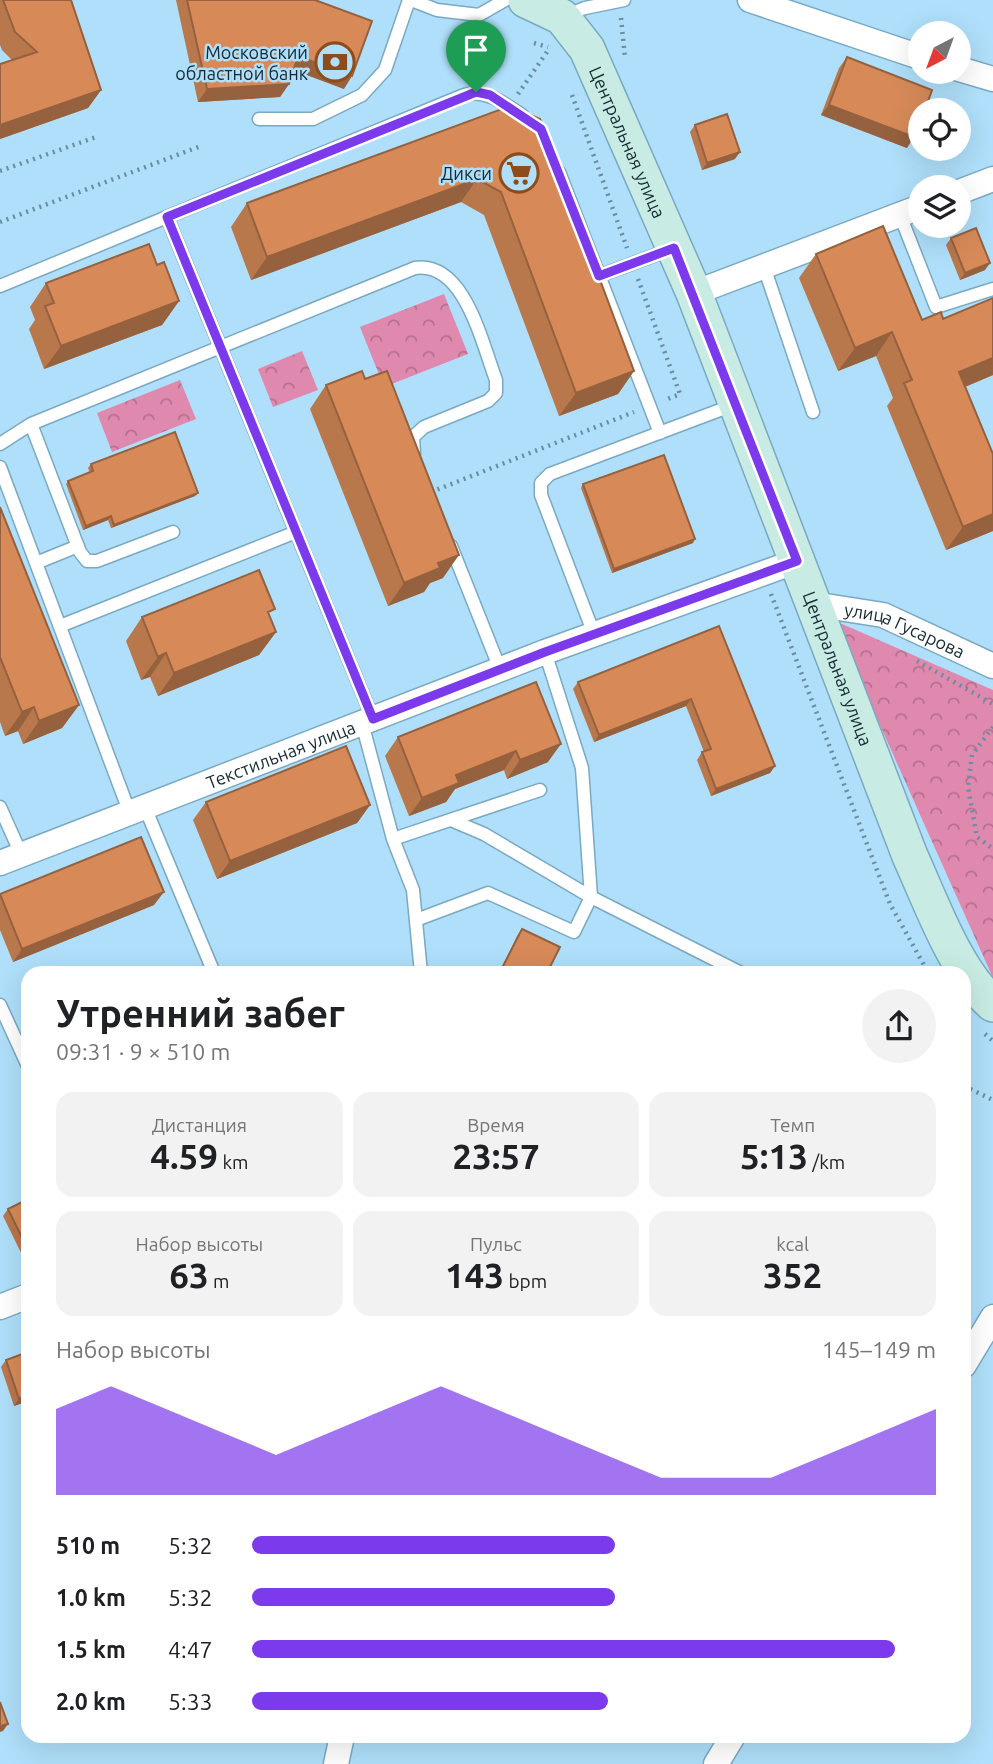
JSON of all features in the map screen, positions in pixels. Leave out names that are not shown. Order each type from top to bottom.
[{"type":"main road","name":"Центральная улица","points":[[526,0],[556,33],[587,49],[694,293],[910,856],[950,942],[964,966]]},
{"type":"main road","name":"Центральная улица","points":[[971,977],[981,994],[993,1004]]},
{"type":"street","points":[[750,0],[908,53]]},
{"type":"street","points":[[971,73],[993,79]]},
{"type":"street","points":[[971,187],[993,179]]},
{"type":"street","points":[[694,293],[763,264],[908,212]]},
{"type":"street","name":"Текстильная улица","points":[[11,858],[500,669],[797,561]]},
{"type":"street","name":"улица Гусарова","points":[[813,604],[883,615],[993,666]]},
{"type":"street","points":[[0,1307],[21,1299]]},
{"type":"street","points":[[971,1353],[993,1317]]},
{"type":"street","points":[[336,1764],[340,1743]]},
{"type":"street","points":[[716,1764],[729,1743]]},
{"type":"lane","points":[[259,119],[313,119],[362,95],[385,70],[410,0],[437,10],[479,15],[505,0]]},
{"type":"lane","points":[[556,33],[585,8],[624,0]]},
{"type":"lane","points":[[0,286],[464,95],[476,92],[490,95],[530,120]]},
{"type":"lane","points":[[557,164],[660,433]]},
{"type":"lane","points":[[167,217],[296,532],[367,721],[393,839],[413,890],[420,966]]},
{"type":"lane","points":[[917,238],[936,307],[993,289]]},
{"type":"lane","points":[[599,276],[674,248]]},
{"type":"lane","points":[[763,264],[813,412]]},
{"type":"lane","points":[[0,444],[32,424],[415,268],[427,266],[439,271],[463,294],[496,380],[496,393],[488,401],[424,427],[413,438],[418,462]]},
{"type":"lane","points":[[594,634],[541,495],[541,483],[550,474],[736,404]]},
{"type":"lane","points":[[32,424],[78,546],[87,561],[97,561],[173,532]]},
{"type":"lane","points":[[0,467],[60,626],[137,808],[211,966]]},
{"type":"lane","points":[[445,531],[500,669]]},
{"type":"lane","points":[[60,626],[296,532]]},
{"type":"lane","points":[[36,563],[78,546]]},
{"type":"lane","points":[[416,920],[488,894],[574,932],[591,897],[582,768],[545,652]]},
{"type":"lane","points":[[393,839],[540,790]]},
{"type":"lane","points":[[0,807],[11,858]]},
{"type":"lane","points":[[451,820],[484,834],[591,897],[727,966]]},
{"type":"lane","points":[[0,1005],[21,1051]]},
{"type":"path","points":[[526,81],[556,33]]},
{"type":"path","points":[[0,171],[99,136]]},
{"type":"path","points":[[0,222],[201,146]]},
{"type":"path","points":[[768,587],[890,904],[924,966]]},
{"type":"path","points":[[915,660],[993,704]]},
{"type":"path","points":[[993,727],[972,755],[968,787],[977,837],[993,849]]},
{"type":"path","points":[[971,1089],[993,1100]]},
{"type":"green space","points":[[444,294],[468,354],[384,387],[360,327]]},
{"type":"green space","points":[[302,351],[318,390],[273,407],[258,369]]},
{"type":"green space","points":[[180,380],[196,419],[112,452],[97,413]]},
{"type":"green space","points":[[833,620],[993,690],[993,978]]},
{"type":"building","points":[[3,0],[71,0],[101,90],[0,125],[0,64],[37,52],[15,32]]},
{"type":"building","points":[[187,0],[315,0],[372,21],[352,76],[298,56],[289,84],[207,89]]},
{"type":"building","points":[[847,57],[908,81],[908,84],[932,90],[929,98],[908,98],[908,135],[829,105]]},
{"type":"building","points":[[510,106],[540,119],[634,371],[576,393],[501,192],[477,179],[267,257],[247,203]]},
{"type":"building","points":[[727,114],[740,152],[707,163],[695,125]]},
{"type":"building","points":[[883,226],[922,320],[941,312],[943,319],[993,298],[993,358],[959,372],[993,454],[993,514],[963,527],[904,383],[912,380],[892,332],[855,348],[816,254]]},
{"type":"building","points":[[976,228],[990,263],[965,273],[951,238],[971,238],[971,230]]},
{"type":"building","points":[[149,244],[157,265],[164,262],[179,301],[61,346],[45,306],[54,303],[46,283]]},
{"type":"building","points":[[362,371],[365,379],[387,371],[459,555],[438,563],[440,568],[404,583],[326,385]]},
{"type":"building","points":[[175,432],[198,493],[114,525],[111,516],[86,526],[68,481],[93,471],[91,464]]},
{"type":"building","points":[[664,455],[695,539],[614,569],[583,484]]},
{"type":"building","points":[[0,507],[79,705],[39,721],[34,707],[22,712],[0,657]]},
{"type":"building","points":[[259,570],[275,609],[268,612],[276,632],[174,673],[166,653],[158,657],[142,617]]},
{"type":"building","points":[[719,626],[775,766],[716,789],[702,752],[711,749],[691,699],[599,735],[578,682]]},
{"type":"building","points":[[536,682],[561,744],[520,760],[516,751],[456,775],[459,783],[422,798],[398,737]]},
{"type":"building","points":[[346,746],[370,805],[230,861],[206,802]]},
{"type":"building","points":[[141,837],[164,892],[22,949],[0,894]]},
{"type":"building","points":[[522,929],[560,947],[550,966],[503,966]]},
{"type":"building","points":[[21,1202],[21,1236],[8,1209]]},
{"type":"building","points":[[21,1355],[19,1399],[6,1360]]},
{"type":"building","points":[[0,1702],[8,1724],[0,1726]]},
{"type":"place","name":"Московский областной банк","points":[[335,62]]},
{"type":"place","name":"Дикси","points":[[519,173]]},
{"type":"route","points":[[476,92],[490,95],[541,129],[599,276],[674,248],[694,293],[797,561],[545,652],[373,719],[167,217],[476,92]]}]
